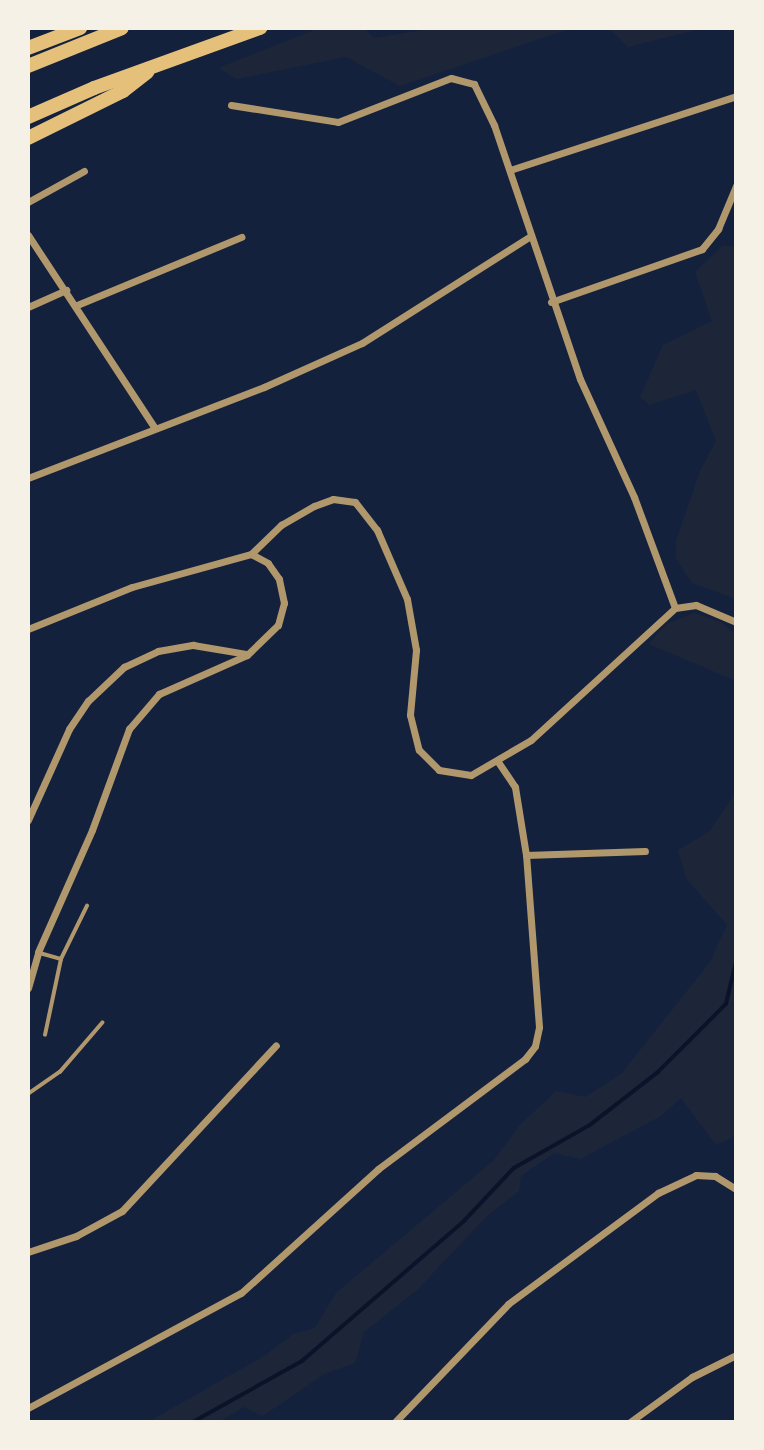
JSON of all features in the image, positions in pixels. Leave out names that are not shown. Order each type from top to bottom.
[{"type":"highway","points":[[28,48],[80,28]]},
{"type":"highway","points":[[28,66],[122,28]]},
{"type":"highway","points":[[28,117],[153,66],[260,28]]},
{"type":"highway","points":[[28,138],[123,91],[153,66]]},
{"type":"street","points":[[231,105],[338,122],[451,78],[464,78],[482,95],[510,170],[551,302],[580,379],[634,496],[675,608]]},
{"type":"street","points":[[510,170],[736,96]]},
{"type":"street","points":[[28,202],[84,171]]},
{"type":"street","points":[[551,302],[702,249],[718,229],[736,186]]},
{"type":"street","points":[[28,235],[154,427]]},
{"type":"street","points":[[77,306],[241,237]]},
{"type":"street","points":[[28,478],[154,427],[264,387],[362,344],[529,237]]},
{"type":"street","points":[[28,307],[66,290]]},
{"type":"street","points":[[28,629],[132,587],[251,554],[281,525],[334,499],[355,502],[366,511],[407,599],[415,650],[410,715],[419,750],[426,762],[453,774],[471,775],[499,763],[531,740],[675,608],[696,605],[736,622]]},
{"type":"street","points":[[28,988],[38,952],[92,830],[130,729],[145,707],[159,694],[247,654],[278,625],[284,603],[279,579],[268,563],[251,554]]},
{"type":"street","points":[[28,821],[69,729],[88,701],[124,667],[158,651],[193,645],[247,654]]},
{"type":"street","points":[[28,1408],[241,1293],[399,1151],[525,1059],[535,1046],[539,1027],[526,855],[515,787],[499,763]]},
{"type":"street","points":[[526,855],[645,851]]},
{"type":"street","points":[[28,1252],[76,1236],[122,1211],[276,1045]]},
{"type":"street","points":[[395,1422],[508,1304],[658,1193],[696,1175],[715,1176],[736,1189]]},
{"type":"street","points":[[630,1422],[692,1377],[736,1355]]},
{"type":"lane","points":[[45,1035],[61,959],[87,906]]},
{"type":"lane","points":[[38,952],[61,959]]},
{"type":"lane","points":[[28,1094],[60,1072],[102,1023]]},
{"type":"shaded area","points":[[319,28],[364,28],[374,38],[435,28],[572,28],[400,86],[346,57],[237,79],[218,68]]},
{"type":"shaded area","points":[[609,28],[704,28],[628,47]]},
{"type":"shaded area","points":[[722,246],[736,246],[736,599],[692,583],[676,559],[676,541],[700,471],[716,441],[696,390],[649,405],[640,397],[663,345],[712,321],[695,272]]},
{"type":"shaded area","points":[[694,613],[721,622],[736,635],[736,681],[649,644],[666,624]]},
{"type":"shaded area","points":[[736,791],[736,1136],[716,1145],[681,1098],[661,1116],[580,1159],[554,1153],[521,1176],[519,1191],[486,1217],[417,1290],[364,1332],[355,1363],[324,1374],[263,1416],[244,1407],[219,1422],[148,1422],[264,1356],[293,1334],[315,1328],[336,1293],[494,1160],[520,1125],[556,1091],[585,1097],[621,1074],[710,962],[727,925],[686,878],[678,850],[710,831]]},
{"type":"waterway","points":[[193,1422],[302,1361],[464,1221],[514,1168],[590,1125],[658,1072],[726,1004],[736,962]]}]
